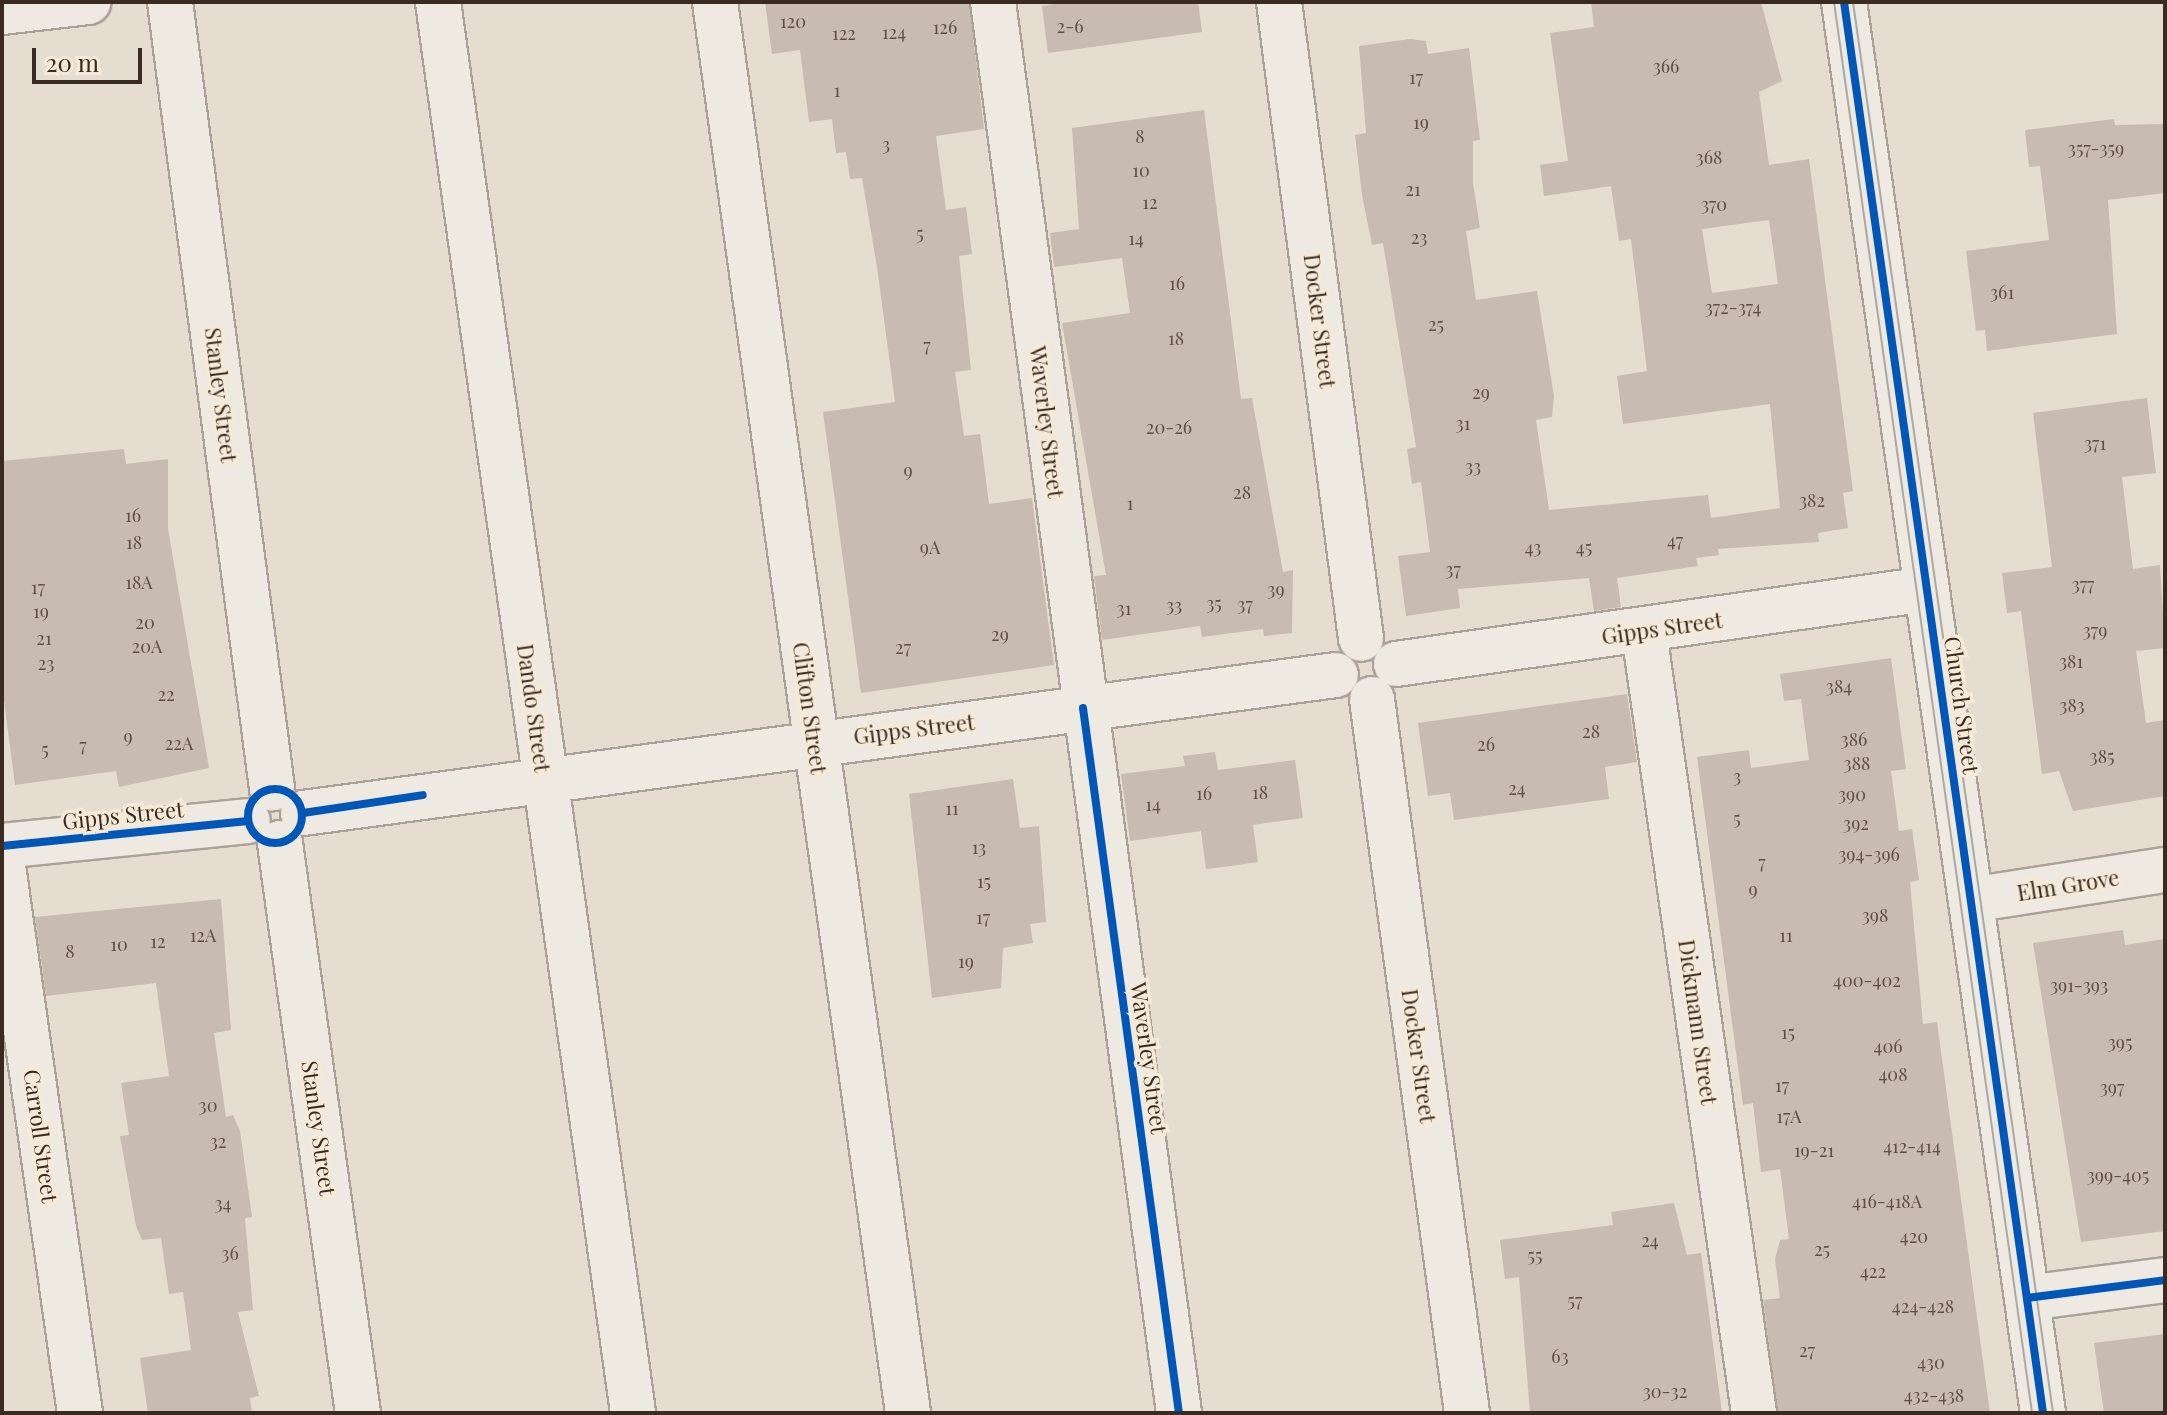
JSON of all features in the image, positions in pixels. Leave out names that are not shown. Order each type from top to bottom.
[{"type":"street","points":[[2,12],[88,2]]},
{"type":"street","name":"Stanley Street","points":[[170,2],[276,816],[358,1413]]},
{"type":"street","name":"Dando Street","points":[[438,2],[633,1413]]},
{"type":"street","name":"Clifton Street","points":[[715,2],[908,1413]]},
{"type":"street","name":"Waverley Street","points":[[993,2],[1083,708],[1179,1413]]},
{"type":"street","name":"Docker Street","points":[[1279,2],[1361,639]]},
{"type":"street","name":"Church Street","points":[[1844,2],[2043,1413]]},
{"type":"street","name":"Gipps Street","points":[[1396,664],[1644,632],[1927,589]]},
{"type":"street","name":"Dickmann Street","points":[[1644,632],[1754,1413]]},
{"type":"street","points":[[1361,639],[1379,642],[1396,664],[1388,690],[1372,699],[1353,697],[1336,675],[1338,656],[1361,639]]},
{"type":"street","name":"Gipps Street","points":[[2,846],[276,816],[814,742],[1336,675]]},
{"type":"street","name":"Docker Street","points":[[1372,699],[1467,1413]]},
{"type":"street","name":"Carroll Street","points":[[2,859],[80,1413]]},
{"type":"street","name":"Elm Grove","points":[[1971,900],[2165,870]]},
{"type":"street","points":[[2027,1298],[2165,1280]]},
{"type":"building","points":[[765,2],[969,2],[984,129],[936,136],[946,210],[966,207],[972,254],[959,256],[971,370],[955,372],[964,436],[980,434],[989,504],[1032,498],[1054,665],[861,693],[823,412],[895,402],[877,267],[862,178],[850,179],[846,152],[836,153],[832,119],[809,122],[800,50],[772,54]]},
{"type":"building","points":[[1067,2],[1198,2],[1202,32],[1048,53],[1042,6]]},
{"type":"building","points":[[1591,2],[1761,2],[1782,81],[1759,92],[1769,165],[1809,159],[1853,491],[1843,493],[1848,528],[1818,533],[1819,542],[1718,549],[1719,555],[1696,558],[1698,566],[1617,578],[1621,607],[1594,611],[1589,578],[1458,589],[1460,608],[1406,616],[1398,556],[1430,552],[1421,482],[1412,484],[1407,449],[1416,447],[1383,243],[1372,245],[1362,195],[1355,135],[1366,133],[1359,46],[1410,39],[1426,41],[1428,54],[1469,48],[1480,140],[1473,141],[1473,183],[1480,228],[1466,231],[1476,300],[1537,291],[1554,396],[1552,417],[1536,420],[1549,510],[1708,495],[1711,518],[1780,508],[1770,404],[1623,424],[1617,376],[1647,371],[1631,239],[1619,241],[1611,186],[1544,196],[1540,165],[1568,161],[1550,33],[1594,27]],"holes":[[[1769,220],[1778,284],[1712,293],[1702,229]]]},
{"type":"building","points":[[1204,110],[1241,399],[1252,398],[1283,572],[1293,570],[1292,633],[1264,636],[1263,629],[1202,637],[1200,626],[1102,640],[1094,576],[1106,575],[1062,323],[1130,313],[1122,258],[1054,267],[1050,233],[1079,229],[1072,128]]},
{"type":"building","points":[[2114,119],[2115,125],[2165,124],[2165,193],[2108,200],[2117,334],[1987,351],[1985,330],[1976,331],[1966,251],[2049,240],[2040,166],[2029,167],[2025,130]]},
{"type":"building","points":[[2147,398],[2156,473],[2122,477],[2133,569],[2160,565],[2165,648],[2136,651],[2146,723],[2165,720],[2165,796],[2073,811],[2059,771],[2042,774],[2021,611],[2007,613],[2002,573],[2052,567],[2033,413]]},
{"type":"building","points":[[124,449],[126,464],[168,459],[168,529],[209,768],[119,787],[116,771],[15,785],[2,685],[2,461]]},
{"type":"building","points":[[1891,658],[1906,769],[1891,771],[1899,831],[1912,829],[1919,880],[1910,882],[1923,1024],[1937,1022],[1990,1413],[1778,1413],[1763,1300],[1780,1298],[1775,1259],[1780,1240],[1789,1239],[1780,1169],[1761,1172],[1753,1103],[1743,1105],[1697,757],[1749,750],[1751,768],[1809,760],[1801,699],[1784,701],[1780,674]]},
{"type":"building","points":[[1627,694],[1637,762],[1605,767],[1609,799],[1454,820],[1450,793],[1428,796],[1418,723]]},
{"type":"building","points":[[1215,752],[1218,770],[1295,760],[1303,818],[1253,825],[1258,862],[1231,866],[1206,869],[1201,831],[1130,841],[1121,774],[1185,766],[1183,756]]},
{"type":"building","points":[[1013,779],[1020,828],[1039,826],[1046,922],[1030,924],[1033,943],[1003,948],[1001,988],[932,998],[909,794]]},
{"type":"building","points":[[221,899],[231,1030],[214,1033],[226,1117],[233,1115],[240,1131],[252,1217],[245,1218],[253,1310],[238,1312],[259,1396],[250,1398],[252,1413],[148,1413],[140,1358],[191,1350],[183,1292],[169,1294],[161,1238],[142,1240],[136,1226],[120,1136],[129,1135],[121,1083],[169,1076],[156,983],[46,996],[35,917]]},
{"type":"building","points":[[2123,930],[2125,945],[2165,939],[2165,1231],[2081,1242],[2033,943]]},
{"type":"building","points":[[1674,1203],[1687,1255],[1701,1253],[1722,1413],[1530,1413],[1519,1277],[1505,1279],[1500,1240],[1613,1225],[1611,1212]]},
{"type":"building","points":[[2165,1334],[2165,1413],[2104,1413],[2094,1343]]},
{"type":"tram line","points":[[1834,2],[2032,1413]]},
{"type":"tram line","points":[[1853,2],[2053,1413]]},
{"type":"cycle path","points":[[1844,2],[2043,1413]]},
{"type":"cycle path","points":[[1083,708],[1179,1413]]},
{"type":"cycle path","points":[[275,789],[294,797],[302,816],[294,835],[275,843],[256,835],[248,816],[256,797],[275,789]]},
{"type":"cycle path","points":[[303,813],[423,795]]},
{"type":"cycle path","points":[[2,846],[248,821]]},
{"type":"cycle path","points":[[2027,1298],[2165,1280]]}]
